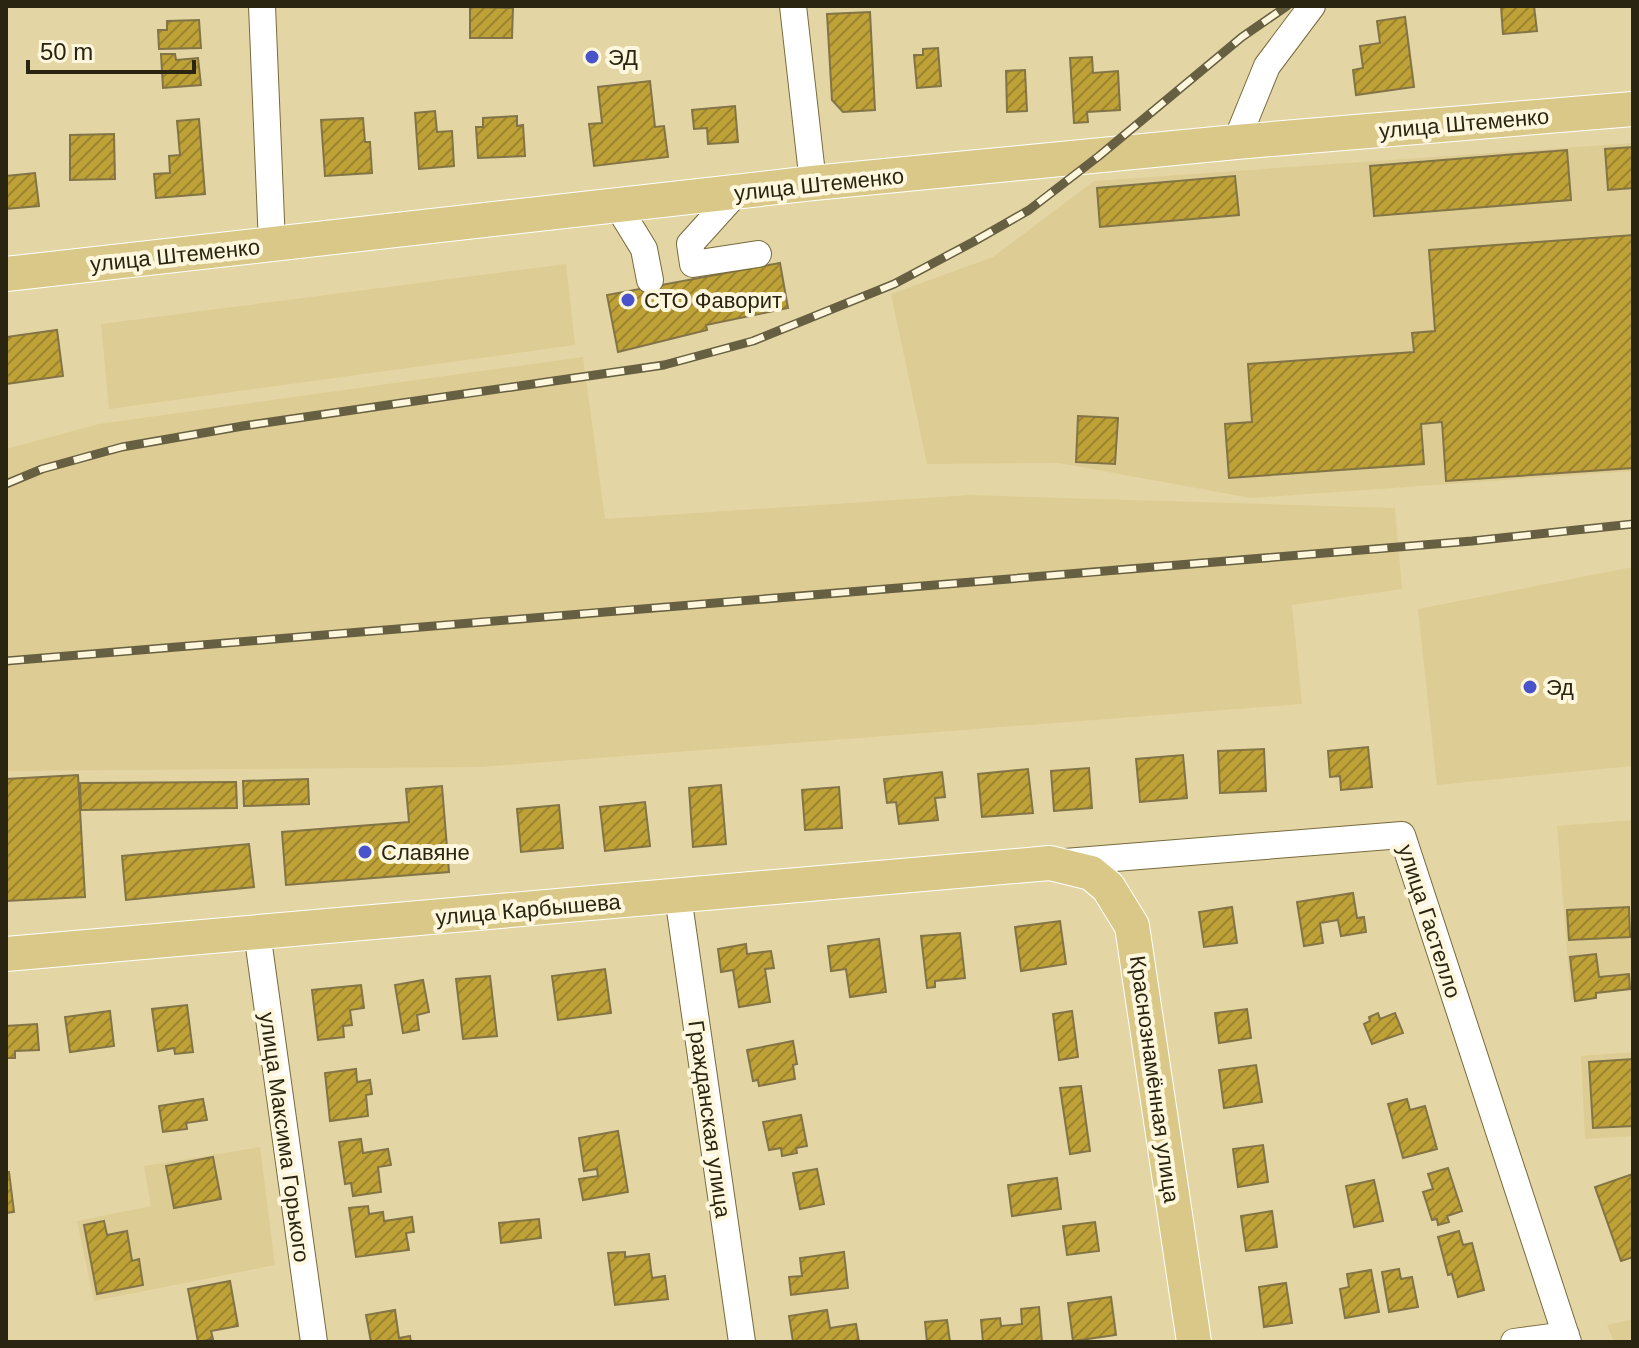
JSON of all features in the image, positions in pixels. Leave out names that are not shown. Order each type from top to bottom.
[{"type":"main road","name":"улица Штеменко","points":[[6,274],[813,183],[1236,142],[1633,109]]},
{"type":"main road","name":"улица Карбышева","points":[[6,954],[1050,863]]},
{"type":"main road","name":"Краснознамённая улица","points":[[1050,863],[1091,873],[1108,887],[1132,926],[1194,1342]]},
{"type":"street","points":[[262,6],[272,244]]},
{"type":"street","points":[[793,6],[813,183]]},
{"type":"street","points":[[1236,142],[1267,66],[1312,6]]},
{"type":"street","points":[[737,192],[690,244],[693,264],[758,254]]},
{"type":"street","points":[[617,205],[644,249],[650,280]]},
{"type":"street","name":"улица Гастелло","points":[[1050,863],[1402,835],[1567,1339]]},
{"type":"street","name":"Гражданская улица","points":[[678,896],[742,1342]]},
{"type":"street","name":"улица Максима Горького","points":[[257,932],[314,1342]]},
{"type":"street","points":[[1514,1342],[1567,1339]]},
{"type":"shaded area","points":[[1633,143],[1633,471],[1251,498],[1059,463],[927,464],[891,294],[993,257],[1094,181]]},
{"type":"shaded area","points":[[566,264],[575,345],[109,409],[101,324]]},
{"type":"shaded area","points":[[583,357],[605,519],[970,495],[1395,508],[1402,589],[1292,605],[1302,704],[481,767],[6,771],[6,449],[99,424]]},
{"type":"shaded area","name":"Эд","points":[[1633,567],[1633,766],[1437,785],[1418,609]]},
{"type":"shaded area","points":[[1633,820],[1633,990],[1596,993],[1596,998],[1571,1000],[1557,826]]},
{"type":"shaded area","points":[[1633,1052],[1633,1136],[1585,1139],[1581,1056]]},
{"type":"shaded area","points":[[260,1147],[275,1265],[94,1301],[77,1221],[151,1206],[144,1166]]},
{"type":"shaded area","points":[[1633,1319],[1633,1342],[1614,1342],[1607,1325]]},
{"type":"building","points":[[1501,6],[1534,6],[1537,31],[1503,34]]},
{"type":"building","points":[[470,7],[513,8],[512,38],[470,38]]},
{"type":"building","points":[[870,12],[875,110],[843,112],[832,100],[827,14]]},
{"type":"building","points":[[1405,17],[1414,87],[1356,95],[1353,70],[1363,68],[1360,46],[1380,43],[1377,21]]},
{"type":"building","points":[[199,20],[201,48],[159,49],[158,30],[167,30],[167,21]]},
{"type":"building","points":[[938,48],[941,86],[917,88],[914,55],[923,55],[923,49]]},
{"type":"building","points":[[161,54],[175,54],[176,60],[198,58],[201,85],[163,88]]},
{"type":"building","points":[[1092,57],[1093,73],[1118,71],[1120,110],[1087,112],[1088,122],[1074,123],[1070,58]]},
{"type":"building","points":[[1025,70],[1027,111],[1007,112],[1006,71]]},
{"type":"building","points":[[650,81],[655,127],[664,126],[668,157],[594,166],[589,124],[602,123],[598,87]]},
{"type":"building","points":[[735,106],[738,142],[708,144],[707,128],[694,129],[692,110]]},
{"type":"building","points":[[435,111],[437,132],[452,131],[454,166],[419,169],[415,113]]},
{"type":"building","points":[[517,116],[517,126],[523,125],[525,156],[478,158],[476,127],[483,127],[483,118]]},
{"type":"building","points":[[363,118],[365,142],[370,142],[372,173],[325,176],[321,120]]},
{"type":"building","points":[[199,119],[205,194],[156,198],[154,174],[170,173],[169,156],[180,155],[177,121]]},
{"type":"building","points":[[114,134],[115,179],[70,180],[70,135]]},
{"type":"building","points":[[1633,147],[1633,188],[1608,190],[1605,149]]},
{"type":"building","points":[[1567,150],[1571,200],[1374,216],[1370,166]]},
{"type":"building","points":[[35,173],[39,206],[6,209],[6,176]]},
{"type":"building","points":[[1235,176],[1239,215],[1100,227],[1097,188]]},
{"type":"building","points":[[1633,235],[1633,468],[1446,481],[1442,422],[1421,424],[1424,464],[1229,478],[1225,424],[1252,422],[1248,364],[1414,352],[1412,333],[1435,331],[1429,250]]},
{"type":"building","points":[[780,263],[788,308],[706,325],[707,330],[618,352],[607,295]]},
{"type":"building","points":[[57,330],[63,376],[6,384],[6,337]]},
{"type":"building","points":[[1078,416],[1118,418],[1115,464],[1076,462]]},
{"type":"building","points":[[1368,747],[1372,787],[1341,790],[1340,776],[1330,777],[1328,751]]},
{"type":"building","points":[[1264,749],[1266,791],[1220,793],[1218,751]]},
{"type":"building","points":[[1183,755],[1187,798],[1140,802],[1136,759]]},
{"type":"building","points":[[1089,768],[1092,808],[1054,811],[1051,771]]},
{"type":"building","points":[[1028,769],[1033,813],[982,817],[978,774]]},
{"type":"building","points":[[942,772],[945,797],[935,798],[938,820],[899,824],[896,802],[887,803],[884,779]]},
{"type":"building","points":[[78,775],[85,897],[6,901],[6,779]]},
{"type":"building","points":[[308,779],[309,804],[244,806],[243,781]]},
{"type":"building","points":[[236,782],[237,808],[81,810],[80,783]]},
{"type":"building","points":[[721,785],[726,844],[693,847],[689,788]]},
{"type":"building","name":"Славяне","points":[[442,786],[449,872],[286,885],[282,832],[409,822],[406,789]]},
{"type":"building","points":[[839,787],[842,828],[805,830],[802,790]]},
{"type":"building","points":[[645,802],[650,846],[605,851],[600,807]]},
{"type":"building","points":[[559,805],[563,848],[521,852],[517,809]]},
{"type":"building","points":[[249,844],[254,887],[126,900],[122,856]]},
{"type":"building","points":[[1353,893],[1357,918],[1364,917],[1366,932],[1341,936],[1338,920],[1320,923],[1323,943],[1304,946],[1297,902]]},
{"type":"building","points":[[1232,907],[1237,943],[1204,947],[1199,912]]},
{"type":"building","points":[[1629,907],[1630,937],[1569,940],[1567,910]]},
{"type":"building","points":[[1060,921],[1066,964],[1021,971],[1015,927]]},
{"type":"building","points":[[960,933],[965,978],[935,981],[935,987],[927,988],[921,936]]},
{"type":"building","points":[[879,939],[886,992],[850,997],[846,969],[831,971],[828,946]]},
{"type":"building","points":[[746,944],[747,954],[771,951],[774,968],[765,969],[770,1002],[739,1007],[733,970],[721,972],[718,949]]},
{"type":"building","points":[[1596,954],[1599,977],[1629,974],[1630,989],[1596,993],[1596,998],[1575,1001],[1570,957]]},
{"type":"building","points":[[605,969],[611,1013],[558,1020],[552,976]]},
{"type":"building","points":[[490,976],[497,1036],[463,1039],[456,979]]},
{"type":"building","points":[[423,980],[429,1012],[417,1015],[419,1030],[403,1033],[395,985]]},
{"type":"building","points":[[361,985],[364,1008],[350,1010],[352,1025],[343,1026],[344,1037],[318,1040],[312,990]]},
{"type":"building","points":[[187,1005],[193,1052],[175,1054],[174,1048],[158,1051],[152,1009]]},
{"type":"building","points":[[1247,1009],[1251,1038],[1219,1043],[1215,1013]]},
{"type":"building","points":[[110,1011],[114,1046],[70,1052],[65,1017]]},
{"type":"building","points":[[1072,1011],[1078,1057],[1059,1060],[1053,1014]]},
{"type":"building","points":[[1378,1013],[1380,1019],[1395,1013],[1403,1033],[1372,1044],[1364,1024],[1370,1021],[1369,1017]]},
{"type":"building","points":[[37,1024],[39,1050],[15,1051],[15,1058],[6,1058],[6,1026]]},
{"type":"building","points":[[793,1041],[797,1064],[793,1065],[795,1079],[759,1086],[758,1080],[753,1081],[747,1050]]},
{"type":"building","points":[[1633,1059],[1633,1126],[1593,1128],[1589,1062]]},
{"type":"building","points":[[1256,1065],[1262,1102],[1224,1108],[1219,1070]]},
{"type":"building","points":[[356,1069],[357,1082],[370,1080],[372,1094],[366,1095],[368,1116],[330,1121],[325,1073]]},
{"type":"building","points":[[1081,1086],[1090,1151],[1070,1154],[1060,1088]]},
{"type":"building","points":[[203,1099],[207,1120],[186,1123],[187,1129],[163,1132],[159,1106]]},
{"type":"building","points":[[1407,1099],[1410,1110],[1425,1106],[1437,1149],[1403,1158],[1388,1104]]},
{"type":"building","points":[[801,1115],[807,1146],[796,1148],[797,1153],[782,1156],[781,1148],[769,1150],[763,1122]]},
{"type":"building","points":[[618,1131],[628,1192],[583,1200],[579,1179],[598,1176],[597,1169],[584,1171],[579,1138]]},
{"type":"building","points":[[361,1139],[363,1153],[388,1149],[391,1165],[378,1167],[381,1192],[353,1196],[351,1183],[345,1184],[339,1142]]},
{"type":"building","points":[[1263,1145],[1268,1182],[1238,1187],[1233,1149]]},
{"type":"building","points":[[213,1157],[221,1199],[174,1208],[166,1166]]},
{"type":"building","points":[[1448,1168],[1462,1211],[1447,1216],[1449,1222],[1438,1225],[1437,1219],[1432,1220],[1423,1192],[1433,1189],[1428,1174]]},
{"type":"building","points":[[817,1169],[824,1204],[800,1209],[793,1173]]},
{"type":"building","points":[[9,1172],[14,1212],[6,1213],[6,1173]]},
{"type":"building","points":[[1633,1174],[1633,1257],[1621,1261],[1595,1187]]},
{"type":"building","points":[[1057,1178],[1061,1209],[1012,1216],[1008,1185]]},
{"type":"building","points":[[1374,1180],[1383,1221],[1354,1227],[1346,1186]]},
{"type":"building","points":[[368,1206],[369,1214],[383,1212],[384,1221],[412,1217],[414,1232],[406,1233],[409,1250],[356,1257],[349,1208]]},
{"type":"building","points":[[1272,1211],[1277,1247],[1246,1251],[1241,1216]]},
{"type":"building","points":[[539,1219],[541,1238],[501,1243],[499,1223]]},
{"type":"building","points":[[104,1221],[107,1235],[127,1231],[132,1261],[139,1259],[143,1285],[97,1294],[84,1225]]},
{"type":"building","points":[[1095,1222],[1099,1251],[1067,1255],[1063,1226]]},
{"type":"building","points":[[1459,1231],[1463,1245],[1472,1243],[1484,1290],[1458,1297],[1452,1274],[1448,1275],[1438,1237]]},
{"type":"building","points":[[625,1252],[625,1257],[649,1254],[652,1278],[665,1276],[668,1299],[615,1305],[608,1253]]},
{"type":"building","points":[[844,1252],[848,1288],[791,1295],[789,1277],[802,1276],[800,1258]]},
{"type":"building","points":[[1399,1269],[1401,1279],[1412,1277],[1418,1307],[1389,1312],[1382,1272]]},
{"type":"building","points":[[1371,1270],[1379,1312],[1345,1318],[1340,1289],[1349,1287],[1347,1274]]},
{"type":"building","points":[[230,1281],[238,1326],[211,1331],[213,1339],[198,1342],[188,1289]]},
{"type":"building","points":[[1286,1283],[1292,1323],[1264,1327],[1259,1287]]},
{"type":"building","points":[[1111,1297],[1116,1335],[1073,1341],[1068,1303]]},
{"type":"building","points":[[1039,1307],[1042,1342],[983,1342],[981,1320],[1000,1318],[1001,1326],[1022,1324],[1021,1309]]},
{"type":"building","points":[[395,1310],[399,1338],[410,1336],[411,1342],[371,1342],[366,1315]]},
{"type":"building","points":[[827,1310],[830,1328],[856,1324],[859,1342],[793,1342],[789,1316]]},
{"type":"building","points":[[947,1320],[950,1342],[927,1342],[925,1322]]},
{"type":"railway","points":[[6,484],[42,469],[122,447],[243,426],[664,365],[753,341],[894,284],[1029,210],[1242,37],[1287,6]]},
{"type":"railway","points":[[6,661],[1472,541],[1633,524]]},
{"type":"place","name":"ЭД","points":[[592,57]]},
{"type":"place","name":"СТО Фаворит","points":[[628,300]]},
{"type":"place","name":"Эд","points":[[1530,687]]},
{"type":"place","name":"Славяне","points":[[365,852]]}]
